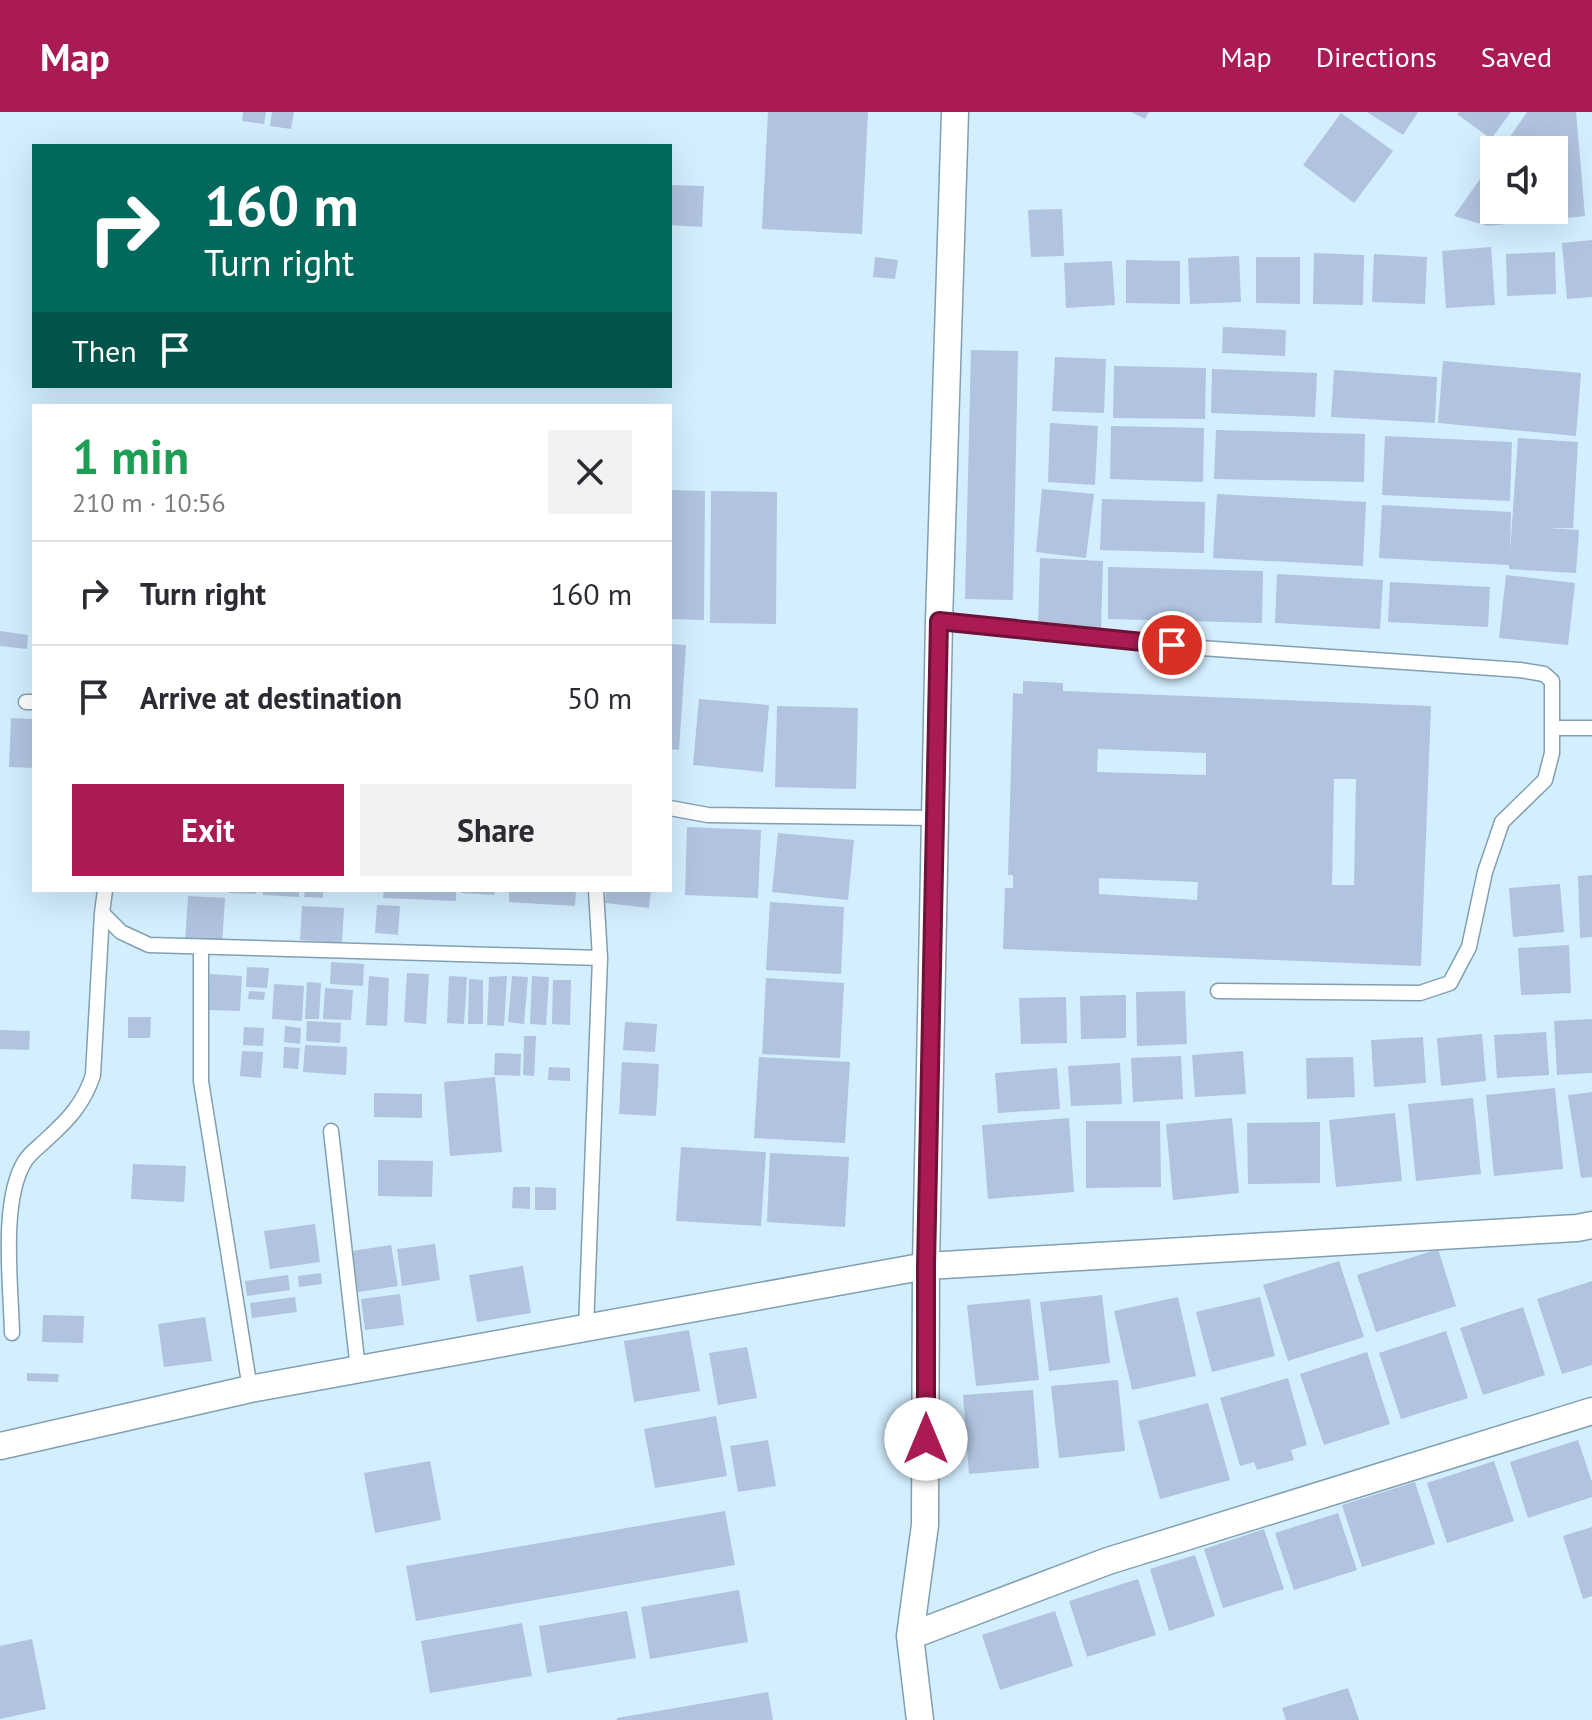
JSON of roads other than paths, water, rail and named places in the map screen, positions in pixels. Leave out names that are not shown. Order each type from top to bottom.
[{"type":"street","points":[[920,1720],[910,1636],[925,1525],[926,1266],[939,621],[955,112]]},
{"type":"street","points":[[0,1446],[250,1389],[926,1266],[1592,1225]]},
{"type":"street","points":[[910,1636],[1108,1561],[1592,1411]]},
{"type":"lane","points":[[939,621],[1201,648],[1544,674],[1552,681],[1552,753],[1545,780],[1502,822],[1485,872],[1469,947],[1450,983],[1420,993],[1218,991]]},
{"type":"lane","points":[[1553,728],[1592,728]]},
{"type":"lane","points":[[672,808],[708,815],[935,818]]},
{"type":"lane","points":[[12,1333],[9,1209],[14,1184],[26,1159],[63,1125],[86,1097],[93,1075],[105,892]]},
{"type":"lane","points":[[586,1329],[600,958],[596,892]]},
{"type":"lane","points":[[102,913],[121,932],[149,945],[600,958]]},
{"type":"lane","points":[[201,948],[201,1081],[250,1389]]},
{"type":"lane","points":[[331,1131],[358,1369]]}]
